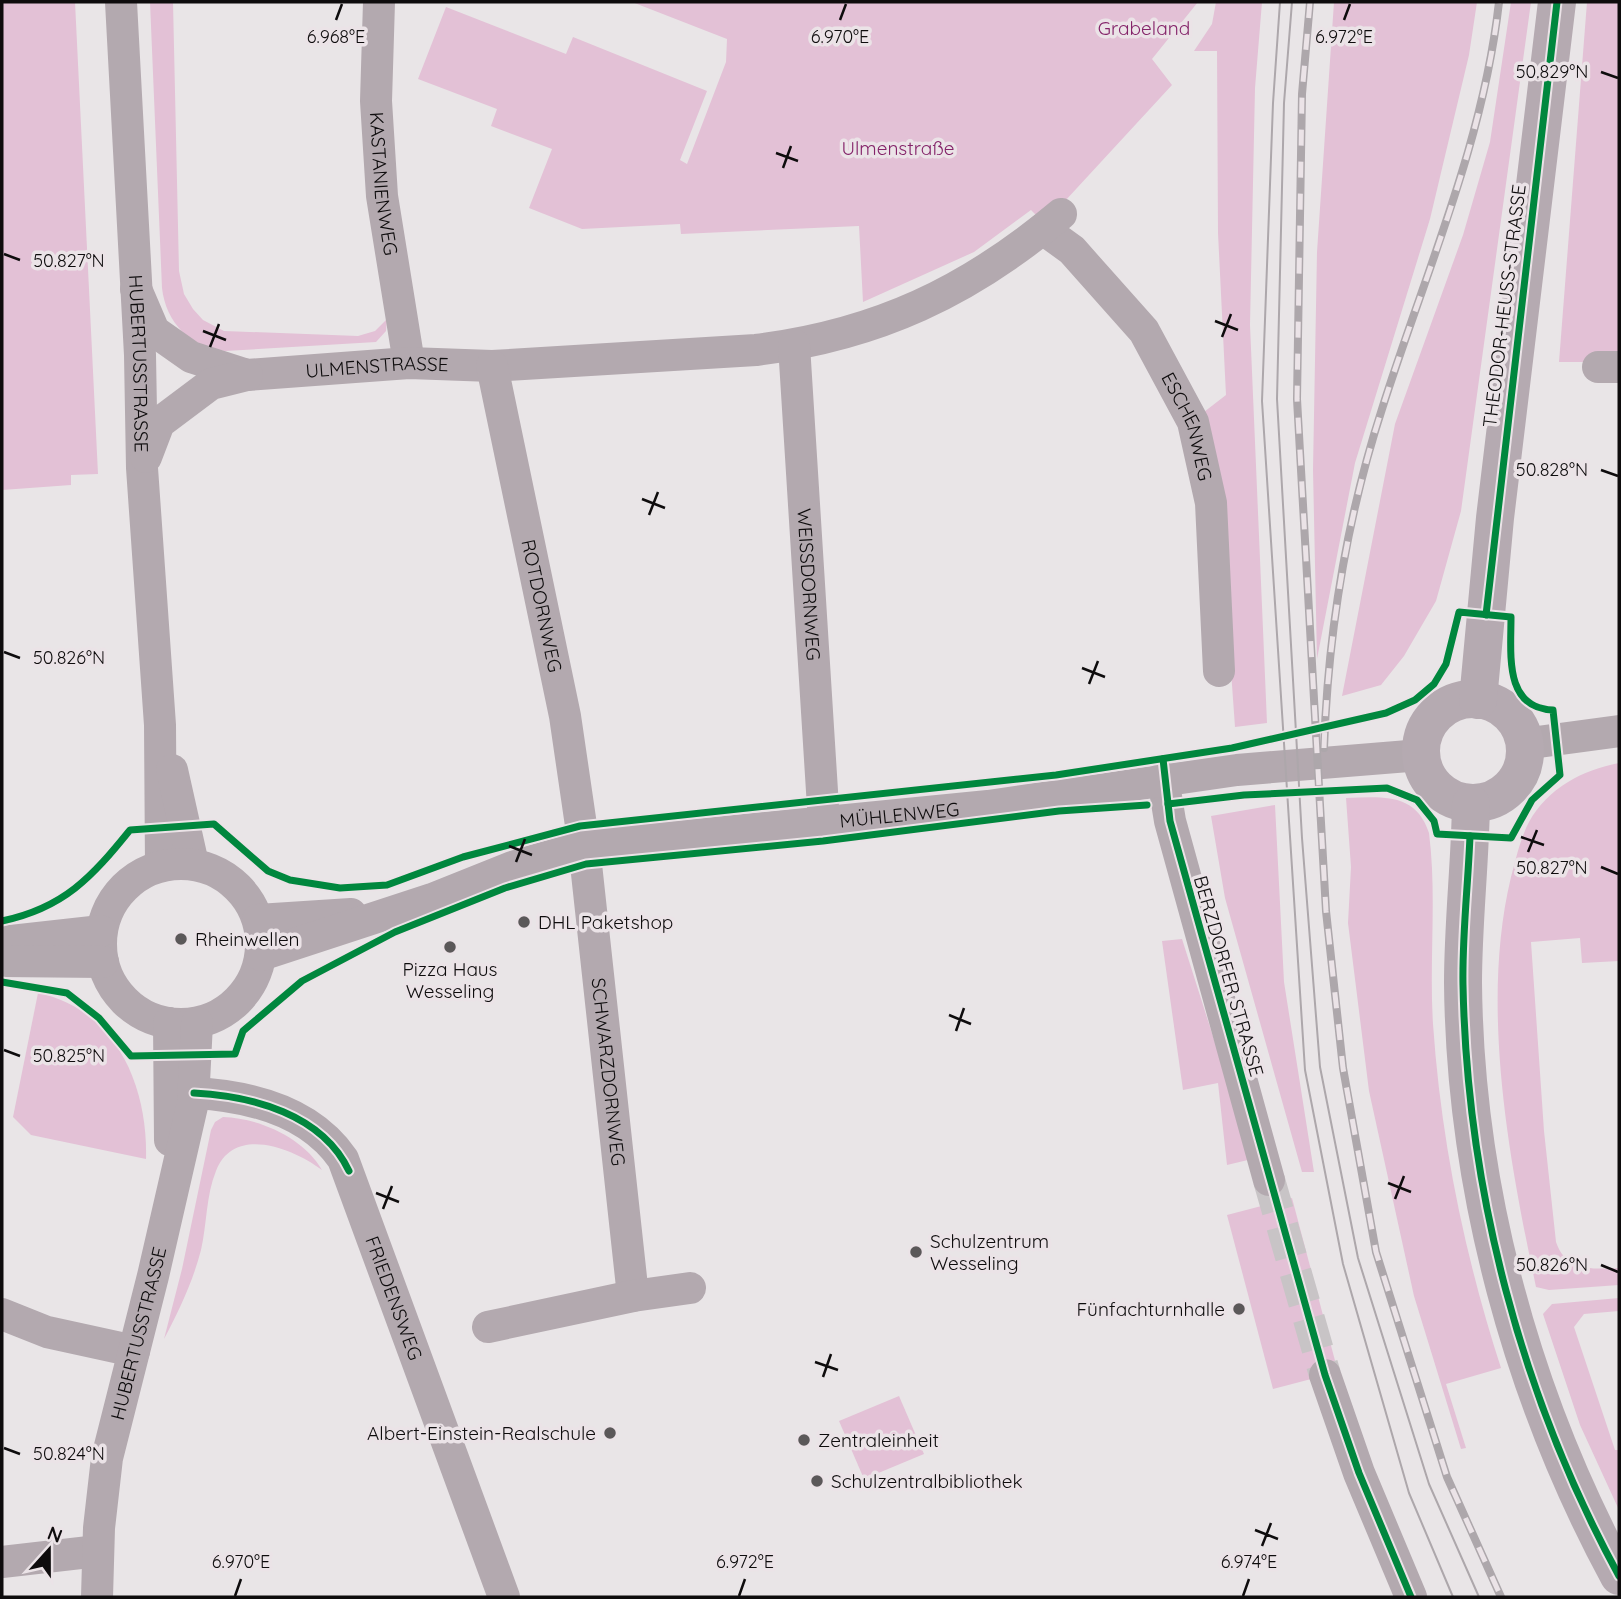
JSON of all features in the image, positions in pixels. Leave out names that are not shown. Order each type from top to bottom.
[{"type":"main road","name":"THEODOR-HEUSS-STRASSE","points":[[1478,699],[1495,518],[1557,2]]},
{"type":"main road","points":[[1478,699],[1490,702],[1510,714],[1522,734],[1524,744],[1525,760],[1511,787],[1493,800],[1471,804],[1452,799],[1436,789],[1425,774],[1421,755],[1424,733],[1437,713],[1449,705],[1478,699]]},
{"type":"main road","points":[[1471,804],[1463,985],[1471,1091],[1485,1193],[1509,1301],[1528,1366],[1578,1496],[1619,1576]]},
{"type":"street","name":"HUBERTUSSTRASSE","points":[[121,2],[142,468],[160,724],[161,866]]},
{"type":"street","name":"KASTANIENWEG","points":[[379,2],[376,101],[382,196],[409,363]]},
{"type":"street","name":"ULMENSTRASSE","points":[[142,468],[159,423],[211,384],[247,376],[409,363],[492,366],[794,345],[871,327],[923,305],[985,271],[1052,222]]},
{"type":"street","name":"ESCHENWEG","points":[[1052,222],[1072,250],[1144,331],[1193,422],[1210,503],[1219,671]]},
{"type":"street","name":"ULMENSTRASSE","points":[[136,289],[154,331],[191,357],[247,376]]},
{"type":"street","name":"WEISSDORNWEG","points":[[794,345],[824,823]]},
{"type":"street","name":"ROTDORNWEG","points":[[492,366],[565,716],[584,846]]},
{"type":"street","name":"HUBERTUSSTRASSE","points":[[160,724],[193,864]]},
{"type":"street","points":[[1524,744],[1619,731]]},
{"type":"street","name":"MÜHLENWEG","points":[[261,955],[298,946],[388,912],[432,899],[512,867],[584,846],[988,806],[1163,778],[1421,755]]},
{"type":"street","name":"BERZDORFER STRASSE","points":[[1163,778],[1170,821],[1269,1180]]},
{"type":"street","name":"SCHWARZDORNWEG","points":[[584,846],[633,1296]]},
{"type":"street","points":[[193,864],[221,874],[234,883],[248,900],[258,920],[261,955],[258,969],[244,994],[223,1012],[183,1023],[153,1020],[126,1003],[108,977],[102,947],[111,905],[120,891],[146,871],[161,866],[193,864]]},
{"type":"street","name":"MÜHLENWEG","points":[[258,920],[388,912]]},
{"type":"street","points":[[2,942],[102,947]]},
{"type":"street","points":[[2,961],[102,947]]},
{"type":"street","name":"HUBERTUSSTRASSE","points":[[97,1597],[98,1551],[107,1458],[194,1094],[183,1023]]},
{"type":"street","name":"HUBERTUSSTRASSE","points":[[170,1194],[183,1023]]},
{"type":"street","name":"FRIEDENSWEG","points":[[194,1094],[249,1100],[291,1115],[323,1136],[343,1159],[504,1597]]},
{"type":"street","points":[[488,1327],[633,1296],[691,1288]]},
{"type":"street","points":[[2,1314],[47,1332],[134,1351]]},
{"type":"street","points":[[1325,1375],[1359,1472],[1411,1597]]},
{"type":"street","points":[[2,1562],[98,1551]]},
{"type":"green space","points":[[2,2],[75,2],[98,474],[71,475],[71,485],[2,490]]},
{"type":"green space","points":[[150,2],[173,2],[179,271],[184,294],[193,309],[203,320],[224,331],[358,336],[375,331],[387,319],[386,331],[376,342],[225,351],[212,349],[191,339],[174,322],[164,301],[162,288]]},
{"type":"green space","points":[[632,2],[1198,2],[1152,59],[1172,85],[1065,201],[1038,217],[1031,210],[974,252],[863,302],[859,226],[681,234],[680,224],[582,229],[529,208],[552,149],[491,126],[497,109],[418,79],[446,7],[566,54],[573,37],[707,91],[680,160],[687,164],[726,62],[727,39]]},
{"type":"green space","points":[[1216,2],[1262,2],[1255,88],[1250,325],[1267,723],[1235,727],[1227,615],[1204,412],[1226,395],[1218,233],[1217,51],[1194,51],[1212,24]]},
{"type":"green space","points":[[1334,2],[1477,2],[1469,55],[1430,219],[1355,463],[1317,659],[1313,470],[1317,252]]},
{"type":"green space","points":[[1511,2],[1531,2],[1461,511],[1436,601],[1404,656],[1381,685],[1342,696],[1395,424],[1463,235],[1490,142]]},
{"type":"green space","points":[[1587,2],[1619,2],[1619,362],[1559,362]]},
{"type":"green space","points":[[1619,763],[1619,961],[1582,963],[1580,938],[1531,942],[1544,1131],[1556,1242],[1566,1259],[1573,1264],[1590,1268],[1619,1268],[1619,1285],[1549,1290],[1536,1287],[1508,1135],[1498,1030],[1502,926],[1518,849],[1537,810],[1567,782],[1592,770]]},
{"type":"green space","points":[[1346,798],[1384,798],[1406,804],[1423,820],[1429,833],[1433,1024],[1442,1112],[1456,1198],[1476,1284],[1501,1368],[1446,1384],[1466,1448],[1461,1449],[1414,1296],[1369,1091],[1348,923],[1351,867]]},
{"type":"green space","points":[[1275,805],[1284,982],[1314,1172],[1302,1172],[1225,898],[1211,816]]},
{"type":"green space","points":[[1182,939],[1252,1159],[1227,1165],[1218,1083],[1183,1090],[1162,941]]},
{"type":"green space","points":[[38,993],[65,1002],[88,1015],[107,1033],[122,1055],[141,1105],[146,1159],[31,1135],[13,1117]]},
{"type":"green space","points":[[223,1117],[251,1121],[279,1132],[304,1148],[322,1170],[296,1155],[265,1145],[250,1144],[236,1148],[225,1157],[213,1180],[201,1250],[194,1273],[164,1339],[182,1269],[211,1130],[215,1122]]},
{"type":"green space","name":"Fünfachturnhalle","points":[[1292,1198],[1338,1372],[1273,1389],[1227,1215]]},
{"type":"green space","points":[[1619,1298],[1619,1311],[1584,1314],[1574,1327],[1615,1450],[1619,1450],[1619,1510],[1580,1425],[1543,1314],[1552,1304]]},
{"type":"green space","points":[[899,1396],[924,1454],[864,1479],[839,1421]]},
{"type":"tunnel","points":[[1269,1180],[1325,1375]]},
{"type":"tram line","points":[[1280,2],[1273,103],[1262,401],[1305,1070],[1343,1264],[1409,1493],[1453,1597]]},
{"type":"tram line","points":[[1292,2],[1284,103],[1277,399],[1302,838],[1320,1067],[1358,1258],[1429,1484],[1479,1597]]},
{"type":"railway","points":[[1310,2],[1302,94],[1297,399],[1326,911],[1343,1068],[1376,1252],[1447,1477],[1501,1597]]},
{"type":"railway","points":[[1324,748],[1335,619],[1349,534],[1382,409],[1466,158],[1480,107],[1499,2]]},
{"type":"cycle path","points":[[1486,615],[1557,2]]},
{"type":"cycle path","points":[[2,921],[43,908],[60,899],[89,876],[130,830],[214,824],[268,871],[290,880],[340,888],[387,885],[463,857],[580,826],[1056,775],[1232,748],[1386,713],[1415,700],[1434,684],[1446,664],[1459,612],[1511,617],[1511,663],[1518,690],[1526,700],[1537,707],[1553,710],[1560,775],[1532,800],[1511,838],[1437,834],[1434,821],[1417,800],[1387,788],[1244,795],[1168,804]]},
{"type":"cycle path","points":[[1163,759],[1170,821],[1325,1375],[1359,1473],[1411,1597]]},
{"type":"cycle path","points":[[2,982],[67,993],[99,1018],[131,1056],[235,1054],[243,1031],[302,981],[395,932],[505,888],[586,864],[823,841],[1059,811],[1147,805]]},
{"type":"cycle path","points":[[1470,836],[1463,985],[1475,1139],[1488,1215],[1506,1290],[1554,1437],[1584,1507],[1619,1576]]},
{"type":"cycle path","points":[[194,1093],[239,1098],[283,1112],[303,1122],[322,1135],[337,1151],[349,1171]]},
{"type":"place","name":"DHL Paketshop","points":[[524,922]]},
{"type":"place","name":"Rheinwellen","points":[[181,939]]},
{"type":"place","name":"Pizza Haus Wesseling","points":[[450,947]]},
{"type":"place","name":"Schulzentrum Wesseling","points":[[916,1252]]},
{"type":"place","name":"Fünfachturnhalle","points":[[1239,1309]]},
{"type":"place","name":"Albert-Einstein-Realschule","points":[[610,1433]]},
{"type":"place","name":"Zentraleinheit","points":[[804,1440]]},
{"type":"place","name":"Schulzentralbibliothek","points":[[817,1481]]},
{"type":"park label","name":"Grabeland","points":[[1144,28]]},
{"type":"park label","name":"Ulmenstraße","points":[[898,148]]}]
